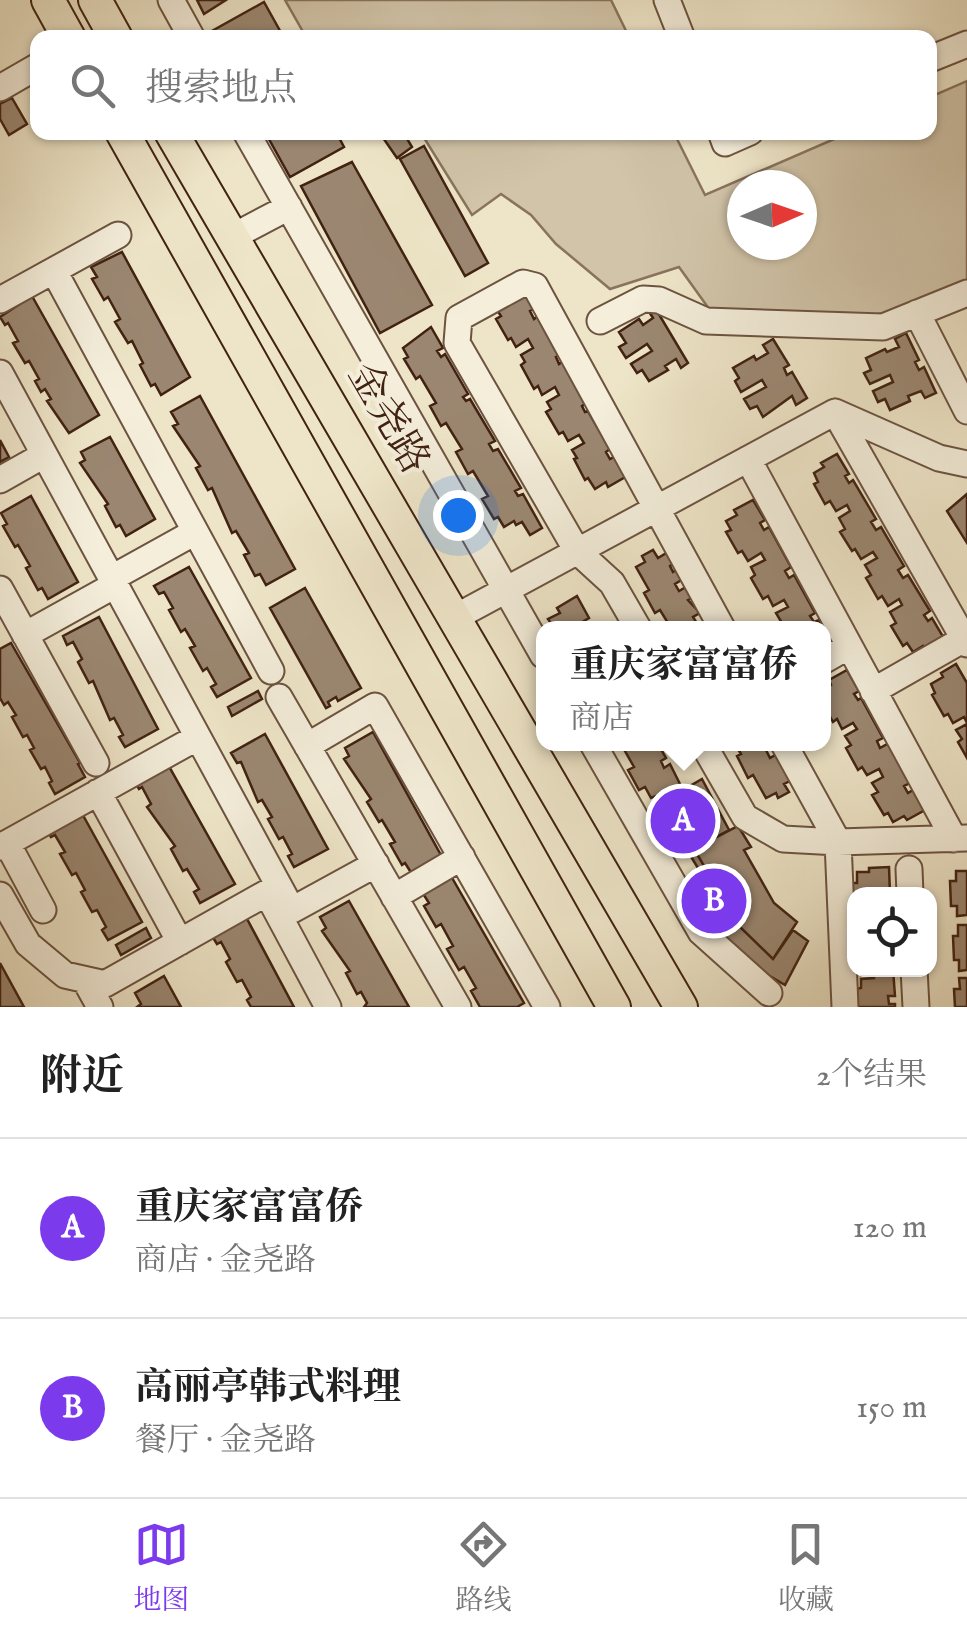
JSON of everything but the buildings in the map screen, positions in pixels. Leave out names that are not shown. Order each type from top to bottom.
[{"type":"main road","points":[[48,0],[65,30]]},
{"type":"main road","points":[[94,0],[111,30]]},
{"type":"main road","points":[[126,140],[614,1007]]},
{"type":"main road","name":"金尧路","points":[[176,140],[681,1007]]},
{"type":"street","points":[[171,0],[188,30]]},
{"type":"street","points":[[667,0],[679,30]]},
{"type":"street","points":[[937,57],[967,44]]},
{"type":"street","points":[[0,88],[30,71]]},
{"type":"street","points":[[251,140],[536,642]]},
{"type":"street","points":[[232,237],[289,207]]},
{"type":"street","points":[[0,300],[118,235]]},
{"type":"street","points":[[54,270],[270,671]]},
{"type":"street","points":[[634,621],[612,583],[576,552],[457,343],[459,318],[523,282],[536,286],[718,621]]},
{"type":"street","points":[[600,321],[644,299],[659,300],[706,321],[884,326],[967,293]]},
{"type":"street","points":[[917,313],[967,411]]},
{"type":"street","points":[[0,373],[198,738],[328,1007]]},
{"type":"street","points":[[454,618],[835,412]]},
{"type":"street","points":[[835,412],[939,458],[967,464]]},
{"type":"street","points":[[835,412],[966,641],[874,691]]},
{"type":"street","points":[[0,480],[44,455]]},
{"type":"street","points":[[707,751],[745,817],[783,839],[838,842],[960,838],[874,691],[748,459]]},
{"type":"street","points":[[15,634],[113,582],[195,532]]},
{"type":"street","points":[[0,590],[15,634],[96,763]]},
{"type":"street","points":[[831,656],[849,646]]},
{"type":"street","points":[[279,697],[458,1007]]},
{"type":"street","points":[[307,746],[376,706],[547,1007]]},
{"type":"street","points":[[43,910],[4,846],[198,738]]},
{"type":"street","points":[[598,751],[701,932],[769,993]]},
{"type":"street","points":[[788,751],[838,842],[845,1007]]},
{"type":"street","points":[[98,792],[180,942]]},
{"type":"street","points":[[394,897],[462,857]]},
{"type":"street","points":[[273,890],[292,910],[376,864]]},
{"type":"street","points":[[0,894],[28,944],[65,975],[105,984],[273,890]]},
{"type":"street","points":[[914,977],[916,1007]]},
{"type":"street","points":[[85,980],[100,1007]]},
{"type":"shaded area","points":[[285,0],[611,0],[626,30],[302,30]]},
{"type":"shaded area","points":[[967,81],[967,287],[915,308],[860,317],[712,313],[679,267],[610,289],[556,244],[531,215],[501,194],[472,215],[425,140],[678,140],[705,195],[727,185],[727,260],[817,260],[817,170],[763,170],[832,140],[937,140],[937,94]]},
{"type":"place","name":"重庆家富富侨","points":[[683,821]]},
{"type":"place","name":"高丽亭韩式料理","points":[[714,901]]}]
